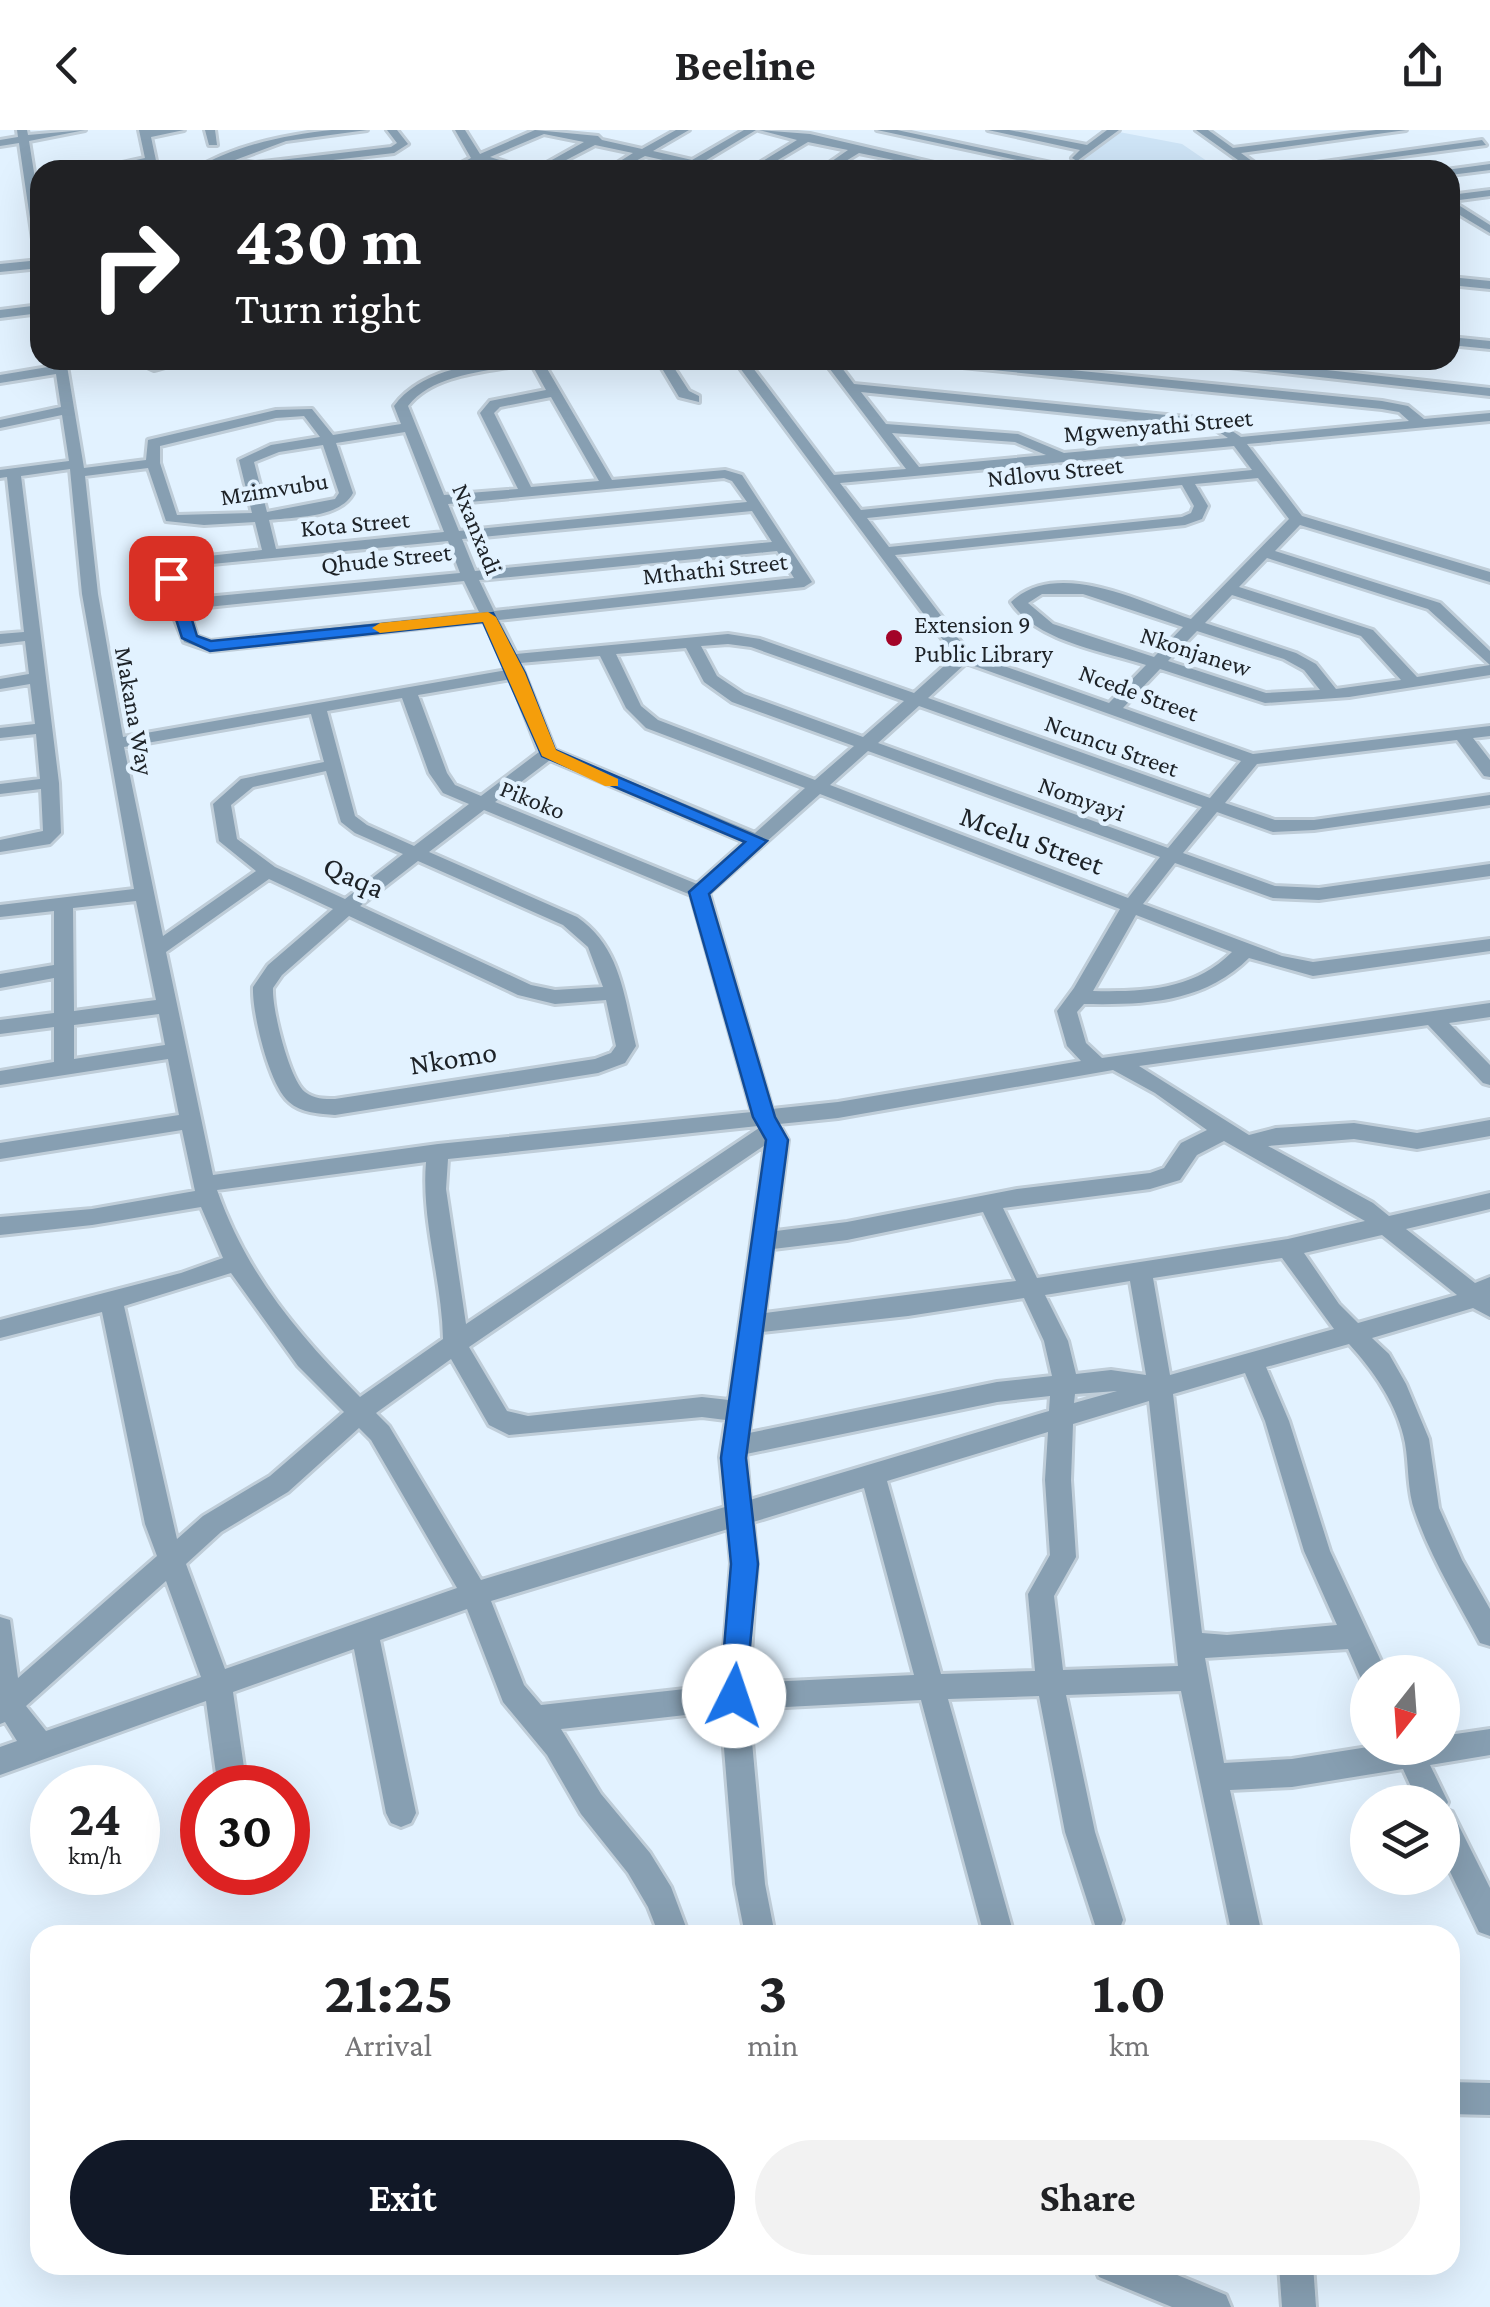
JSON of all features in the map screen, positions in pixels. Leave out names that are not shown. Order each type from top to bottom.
[{"type":"street","points":[[0,143],[23,134],[80,130]]},
{"type":"street","points":[[150,160],[145,132],[179,130]]},
{"type":"street","points":[[210,130],[213,144]]},
{"type":"street","points":[[220,160],[282,134],[362,130]]},
{"type":"street","points":[[302,160],[400,148],[404,144],[392,130]]},
{"type":"street","points":[[460,130],[476,157],[484,160],[543,130],[680,160]]},
{"type":"street","points":[[558,160],[615,130]]},
{"type":"street","points":[[629,160],[684,130]]},
{"type":"street","points":[[698,160],[750,130]]},
{"type":"street","points":[[764,130],[910,160]]},
{"type":"street","points":[[770,160],[822,130]]},
{"type":"street","points":[[882,130],[1025,160]]},
{"type":"street","points":[[924,160],[970,130]]},
{"type":"street","points":[[993,130],[1089,149]]},
{"type":"street","points":[[1074,160],[1111,130]]},
{"type":"street","points":[[1202,131],[1218,130]]},
{"type":"street","points":[[1331,130],[1380,160]]},
{"type":"street","points":[[1231,151],[1401,130]]},
{"type":"street","points":[[1458,130],[1486,145]]},
{"type":"street","points":[[1202,131],[1244,160]]},
{"type":"street","points":[[23,134],[30,179]]},
{"type":"street","points":[[1351,160],[1486,145]]},
{"type":"street","points":[[841,160],[858,150]]},
{"type":"street","points":[[334,156],[336,160]]},
{"type":"street","points":[[1460,171],[1490,167]]},
{"type":"street","points":[[1460,199],[1490,192]]},
{"type":"street","points":[[1460,207],[1484,220],[1490,230]]},
{"type":"street","points":[[1463,228],[1490,230]]},
{"type":"street","points":[[0,268],[30,265]]},
{"type":"street","points":[[1460,282],[1490,284]]},
{"type":"street","points":[[0,314],[30,310]]},
{"type":"street","points":[[1460,343],[1490,345]]},
{"type":"street","points":[[0,378],[34,370]]},
{"type":"street","name":"Makana Way","points":[[61,370],[77,468],[90,594],[116,743],[206,1190],[237,1262],[307,1358],[380,1433],[475,1594],[513,1693],[556,1745],[591,1804],[639,1863],[660,1898],[670,1925]]},
{"type":"street","points":[[270,554],[245,464],[258,452],[409,427],[402,406],[418,387],[486,370]]},
{"type":"street","points":[[542,370],[607,483]]},
{"type":"street","points":[[669,370],[684,394],[694,400]]},
{"type":"street","points":[[748,370],[964,657],[699,892],[768,1124],[777,1140],[776,1170],[735,1446],[744,1564],[734,1696],[750,1884],[758,1925]]},
{"type":"street","points":[[836,370],[914,470]]},
{"type":"street","points":[[1032,370],[1382,405],[1403,409],[1420,423]]},
{"type":"street","points":[[1292,370],[1490,392]]},
{"type":"street","points":[[848,387],[1189,418],[1225,428],[1297,519],[1490,577]]},
{"type":"street","points":[[526,491],[486,413],[495,404],[554,392]]},
{"type":"street","points":[[0,424],[68,410]]},
{"type":"street","name":"Mzimvubu","points":[[290,412],[312,414],[328,440],[345,498],[327,508],[202,522],[171,518],[153,463],[151,445],[161,438],[290,412]]},
{"type":"street","name":"Mgwenyathi Street","points":[[830,480],[1490,417]]},
{"type":"street","name":"Nxanxadi","points":[[409,427],[548,753]]},
{"type":"street","points":[[884,428],[1018,438],[1059,456]]},
{"type":"street","points":[[0,846],[49,837],[50,783],[37,678],[19,594],[20,552],[7,473],[153,463]]},
{"type":"street","name":"Ndlovu Street","points":[[854,515],[1261,473]]},
{"type":"street","name":"Mthathi Street","points":[[177,604],[190,638],[210,646],[804,582],[736,478],[726,474],[440,500]]},
{"type":"street","points":[[884,552],[1185,521],[1197,516],[1201,506],[1186,480]]},
{"type":"street","name":"Kota Street","points":[[177,604],[171,578],[186,562],[754,506]]},
{"type":"street","points":[[1112,709],[1297,519]]},
{"type":"street","name":"Qhude Street","points":[[177,604],[779,546]]},
{"type":"street","points":[[0,554],[20,552]]},
{"type":"street","points":[[1264,552],[1434,606],[1490,660]]},
{"type":"street","name":"Nkonjanew","points":[[1194,625],[1068,587],[1039,589],[1019,602],[1026,614],[1047,627],[1265,698],[1490,670]]},
{"type":"street","points":[[1230,588],[1366,633],[1412,682]]},
{"type":"street","points":[[1194,625],[1302,662],[1330,691]]},
{"type":"street","points":[[0,639],[30,636]]},
{"type":"street","name":"Ncuncu Street","points":[[610,658],[654,647],[728,639],[768,646],[1260,824],[1288,827],[1490,800]]},
{"type":"street","name":"Nomyayi","points":[[692,644],[719,688],[862,744],[1272,892],[1299,895],[1490,870]]},
{"type":"street","name":"Ncede Street","points":[[964,657],[1252,760],[1490,731]]},
{"type":"street","points":[[116,743],[408,691],[514,666],[610,658]]},
{"type":"street","name":"Mcelu Street","points":[[610,658],[634,708],[646,721],[812,788],[1245,950],[1313,969],[1490,946]]},
{"type":"street","points":[[0,684],[37,678]]},
{"type":"street","name":"Pikoko","points":[[408,691],[443,783],[482,806],[699,892]]},
{"type":"street","points":[[318,708],[344,812],[352,822],[420,854]]},
{"type":"street","points":[[0,733],[42,728]]},
{"type":"street","points":[[1461,734],[1490,772]]},
{"type":"street","points":[[548,753],[758,841]]},
{"type":"street","name":"Nkomo","points":[[420,854],[588,930],[604,952],[626,1046],[611,1064],[335,1107],[305,1104],[293,1096],[287,1084],[264,987],[287,956],[548,753]]},
{"type":"street","points":[[1252,760],[1104,946],[1082,997],[1067,1010],[1077,1046],[1385,1224],[1485,1296],[1490,1328]]},
{"type":"street","name":"Qaqa","points":[[332,765],[247,783],[226,797],[222,825],[228,841],[268,871],[536,994],[570,998],[611,993]]},
{"type":"street","points":[[0,788],[50,783]]},
{"type":"street","points":[[157,950],[268,871]]},
{"type":"street","points":[[0,910],[144,894]]},
{"type":"street","points":[[63,903],[60,970],[64,1067]]},
{"type":"street","points":[[1082,997],[1198,987],[1226,973],[1245,950]]},
{"type":"street","points":[[0,981],[60,970]]},
{"type":"street","points":[[0,1028],[166,1006]]},
{"type":"street","points":[[0,1226],[92,1217],[206,1190],[438,1152],[768,1124],[1107,1065],[1490,1010]]},
{"type":"street","points":[[1432,1018],[1490,1078]]},
{"type":"street","points":[[0,1078],[176,1050]]},
{"type":"street","points":[[0,1152],[193,1120]]},
{"type":"street","points":[[4,1707],[212,1524],[280,1484],[382,1392],[455,1345],[768,1124]]},
{"type":"street","points":[[1248,1142],[1276,1136],[1354,1131],[1417,1141],[1490,1128]]},
{"type":"street","points":[[766,1241],[848,1230],[989,1202],[1150,1181],[1172,1174],[1189,1149],[1224,1131]]},
{"type":"street","points":[[438,1152],[435,1189],[454,1306],[455,1345],[498,1418],[509,1424],[702,1407],[740,1411]]},
{"type":"street","points":[[754,1324],[908,1307],[1288,1248],[1490,1201]]},
{"type":"street","points":[[989,1202],[1056,1341],[1064,1384],[1058,1480],[1062,1558],[1041,1594],[1052,1684],[1080,1832],[1108,1920]]},
{"type":"street","points":[[1288,1248],[1331,1311],[1380,1362],[1397,1392],[1418,1439],[1426,1508],[1452,1567],[1490,1634]]},
{"type":"street","points":[[0,1329],[237,1262]]},
{"type":"street","points":[[1140,1269],[1160,1388],[1194,1678],[1246,1925]]},
{"type":"street","points":[[0,1761],[475,1594],[1160,1388],[1485,1296]]},
{"type":"street","points":[[111,1299],[170,1560],[218,1687],[230,1765]]},
{"type":"street","points":[[1252,1362],[1277,1421],[1317,1550],[1364,1655]]},
{"type":"street","points":[[735,1446],[998,1392],[1139,1381],[1160,1388]]},
{"type":"street","points":[[873,1475],[997,1925]]},
{"type":"street","points":[[0,1629],[4,1707],[20,1730],[42,1747]]},
{"type":"street","points":[[365,1634],[401,1813]]},
{"type":"street","points":[[1190,1645],[1227,1647],[1356,1636]]},
{"type":"street","points":[[534,1719],[624,1705],[734,1696],[930,1685],[1194,1678]]},
{"type":"street","points":[[1460,1746],[1490,1742]]},
{"type":"street","points":[[1215,1777],[1292,1774],[1350,1763]]},
{"type":"street","points":[[1460,1859],[1490,1920]]},
{"type":"street","points":[[1460,2098],[1490,2098]]},
{"type":"street","points":[[1136,2275],[1214,2307]]},
{"type":"street","points":[[1297,2275],[1299,2307]]},
{"type":"shaded area","points":[[1119,132],[1182,144],[1205,160],[1081,160]]},
{"type":"slow traffic","points":[[380,628],[488,617],[517,673],[548,753],[612,783]]},
{"type":"place","name":"Extension 9 Public Library","points":[[894,638]]},
{"type":"route","points":[[171,578],[190,638],[210,646],[488,617],[517,673],[548,753],[758,841],[699,892],[764,1117],[777,1140],[776,1170],[734,1458],[744,1564],[734,1696]]}]
